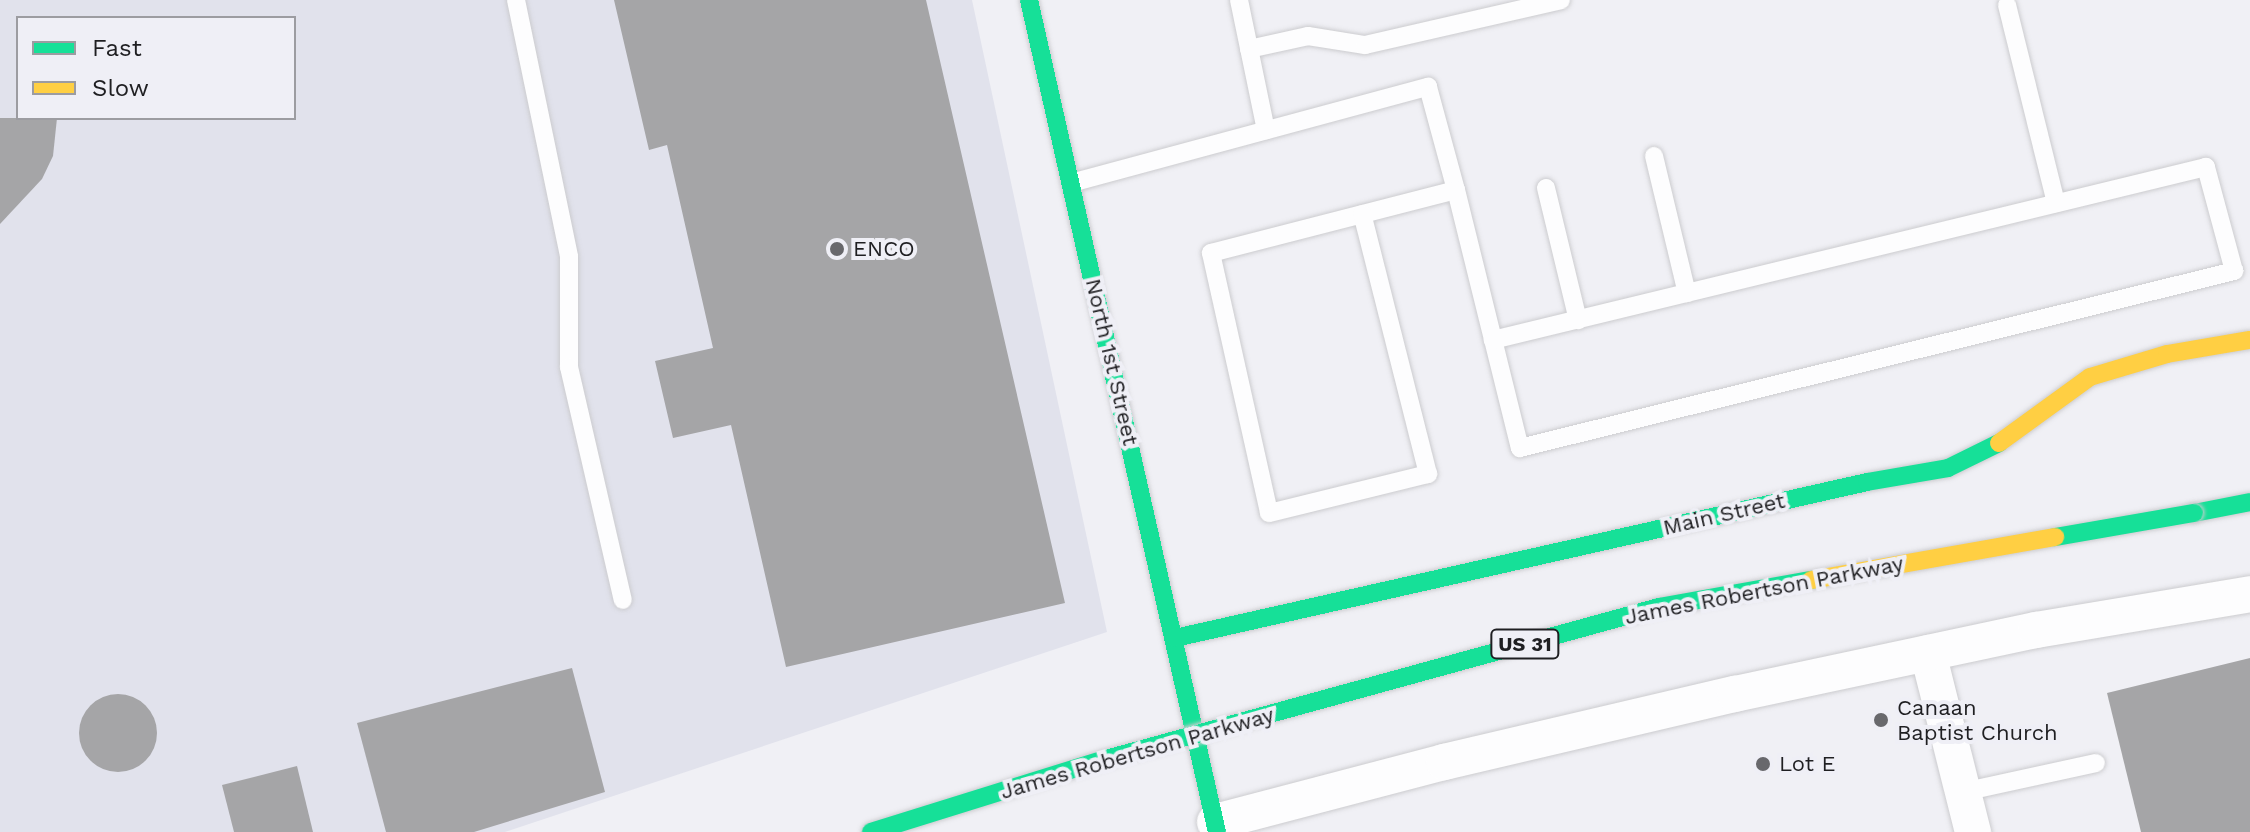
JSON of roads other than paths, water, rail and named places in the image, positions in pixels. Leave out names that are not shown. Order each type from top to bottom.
[{"type":"street","name":"North 1st Street","points":[[1029,0],[1194,725],[1208,829]]},
{"type":"street","name":"Main Street","points":[[1175,638],[1867,482],[1948,468],[2008,438],[2090,377],[2167,354],[2250,340]]},
{"type":"street","name":"James Robertson Parkway","points":[[871,832],[1106,759],[1659,607],[2250,502]]},
{"type":"street","points":[[1208,829],[1444,762],[2036,630],[2250,594]]},
{"type":"street","points":[[1928,653],[1973,832]]},
{"type":"lane","points":[[516,0],[569,257],[569,367],[623,600]]},
{"type":"lane","points":[[1239,0],[1266,130]]},
{"type":"lane","points":[[1472,0],[1477,20]]},
{"type":"lane","points":[[1249,49],[1308,36],[1365,45],[1561,0]]},
{"type":"lane","points":[[2007,5],[2056,203]]},
{"type":"lane","points":[[1071,183],[1428,87],[1520,448],[2242,277],[2206,167],[1493,340]]},
{"type":"lane","points":[[1654,156],[1687,293]]},
{"type":"lane","points":[[1546,188],[1578,320]]},
{"type":"lane","points":[[1362,214],[1428,474],[1269,513],[1211,253],[1362,214],[1456,190]]},
{"type":"lane","points":[[1963,792],[2096,763]]},
{"type":"place","name":"ENCO","points":[[837,249]]},
{"type":"place","name":"Canaan Baptist Church","points":[[1881,720]]},
{"type":"place","name":"Lot E","points":[[1763,764]]}]
